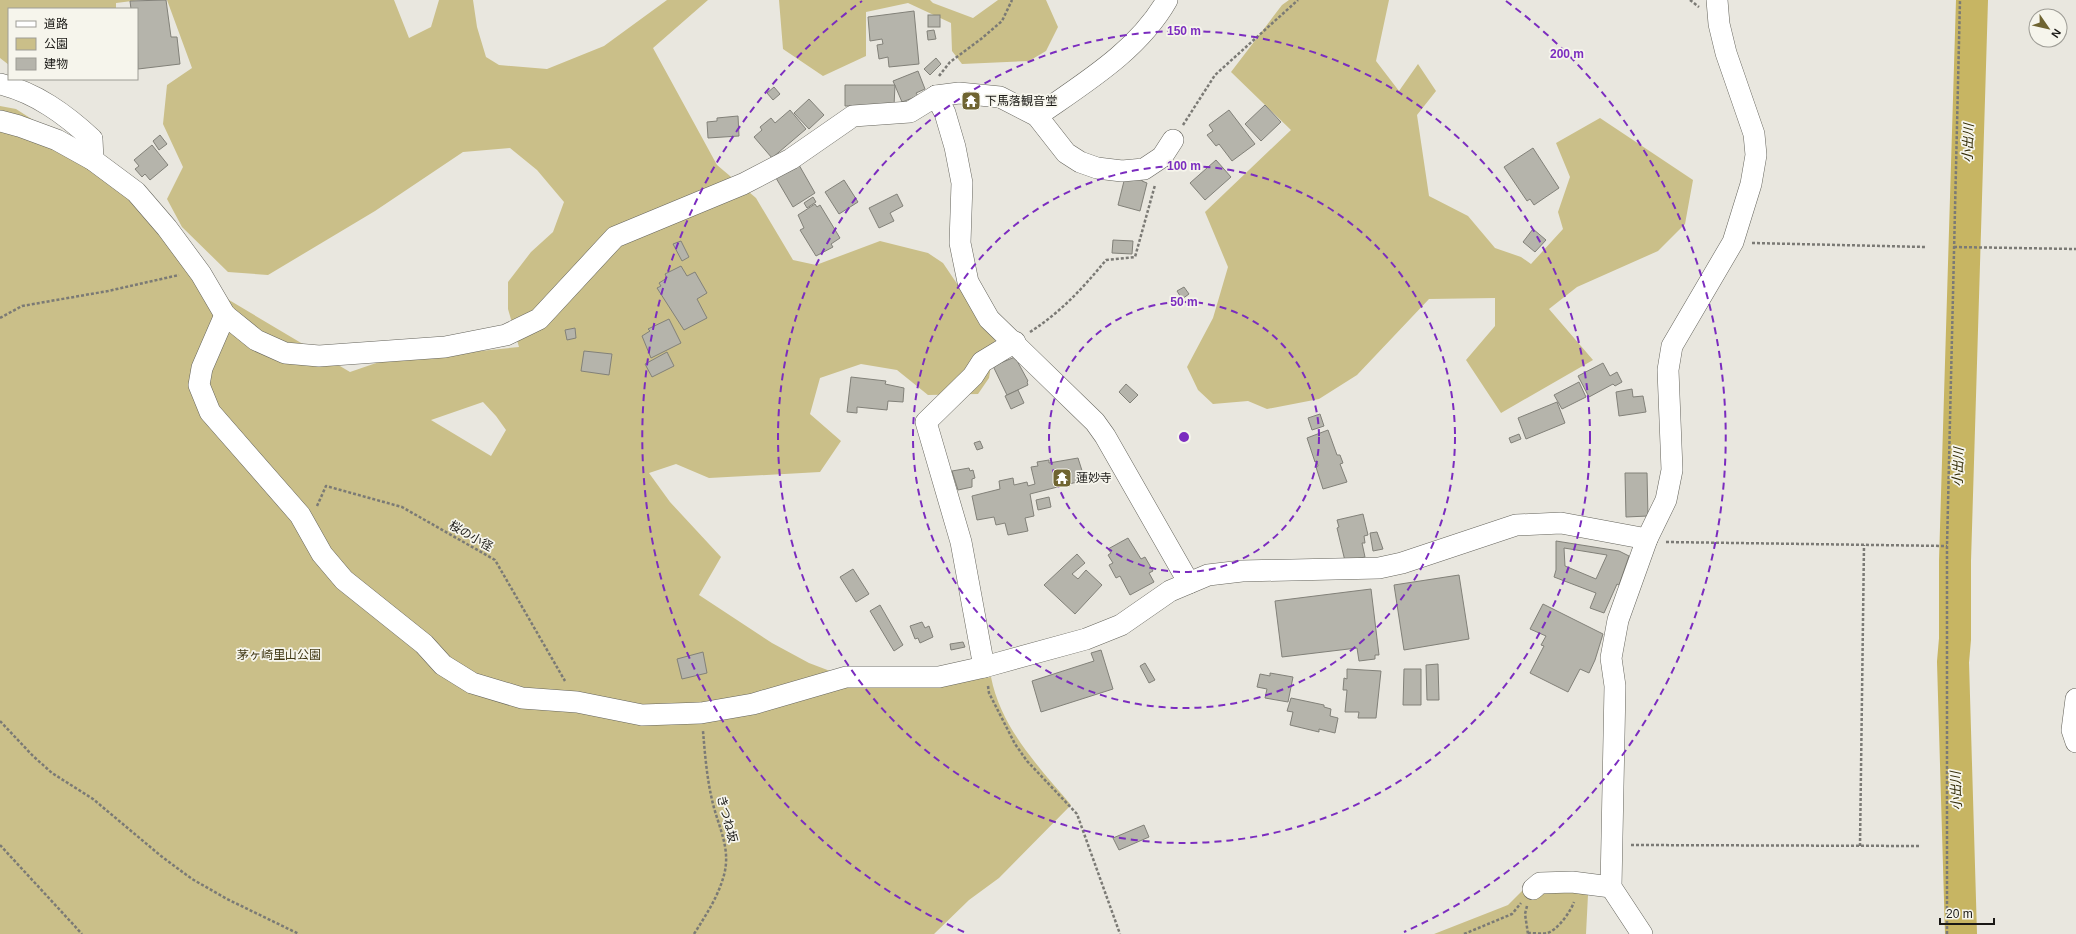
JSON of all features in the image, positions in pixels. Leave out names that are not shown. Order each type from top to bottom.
[{"type":"street","points":[[1037,116],[1097,73],[1137,41],[1160,13],[1167,0]]},
{"type":"street","points":[[1642,934],[1611,887],[1615,686],[1610,658],[1618,620],[1647,539],[1666,500],[1672,470],[1668,370],[1672,346],[1733,242],[1749,191],[1756,155],[1754,134],[1726,53],[1719,24],[1717,0]]},
{"type":"street","points":[[0,84],[36,97],[65,115],[92,139],[93,160]]},
{"type":"street","points":[[0,121],[19,126],[57,140],[93,160],[136,192],[167,228],[201,274],[225,315],[256,340],[285,353],[319,356],[445,347],[506,335],[539,319],[615,237],[744,184],[791,159],[853,116],[910,112],[936,96],[959,92],[1000,97],[1037,116],[1066,152],[1080,162],[1097,168],[1122,172],[1144,169],[1167,149]]},
{"type":"street","points":[[936,96],[945,113],[955,147],[962,184],[960,243],[968,282],[989,319],[1015,342],[1095,422],[1105,436],[1189,583]]},
{"type":"street","points":[[225,315],[202,368],[199,385],[203,399],[210,412],[307,525],[322,554],[344,580],[424,644],[443,665],[472,682],[522,698],[577,702],[642,715],[701,713],[753,704],[846,677],[939,677],[984,667],[1086,638],[1120,625],[1170,591],[1208,575],[1242,571],[1379,568],[1402,563],[1516,525],[1561,523],[1647,539]]},
{"type":"street","points":[[984,667],[962,542],[926,422],[973,376],[982,362],[1015,342]]},
{"type":"street","points":[[2076,699],[2072,730],[2076,742]]},
{"type":"street","points":[[1533,889],[1540,883],[1572,882],[1611,887]]},
{"type":"path","points":[[936,96],[938,77],[950,62],[981,40],[1002,20],[1012,0]]},
{"type":"path","points":[[1015,342],[1051,319],[1080,293],[1106,260],[1135,257],[1167,149],[1215,75],[1298,0]]},
{"type":"path","points":[[1947,934],[1947,546],[1960,0]]},
{"type":"path","points":[[1733,242],[1926,247]]},
{"type":"path","points":[[1954,247],[2076,249]]},
{"type":"path","points":[[0,318],[22,306],[108,291],[176,275],[201,274]]},
{"type":"path","name":"桜の小径","points":[[307,525],[326,486],[402,507],[495,560],[577,702]]},
{"type":"path","points":[[1647,539],[1670,543],[1947,546]]},
{"type":"path","points":[[1860,846],[1864,545]]},
{"type":"path","points":[[984,667],[989,693],[1015,744],[1027,761],[1077,814],[1120,934]]},
{"type":"path","name":"きつね坂","points":[[694,934],[714,902],[724,873],[726,845],[713,804],[705,763],[701,713]]},
{"type":"path","points":[[0,720],[33,756],[52,773],[93,799],[161,856],[192,878],[227,899],[299,934]]},
{"type":"path","points":[[0,845],[82,934]]},
{"type":"path","points":[[1611,845],[1921,846]]},
{"type":"path","points":[[1533,889],[1525,914],[1528,934],[1548,933],[1561,923],[1572,908],[1576,894],[1572,882]]},
{"type":"path","points":[[1464,934],[1512,914],[1533,889]]},
{"type":"green space","points":[[0,0],[140,0],[116,3],[116,8],[8,8],[8,64],[0,58]]},
{"type":"green space","name":"茅ヶ崎里山公園","points":[[167,0],[394,0],[409,38],[431,27],[439,0],[473,0],[477,27],[486,57],[499,65],[547,69],[604,46],[667,0],[708,0],[653,48],[717,165],[756,198],[793,260],[816,265],[880,241],[928,253],[943,263],[995,340],[989,378],[978,394],[928,395],[897,370],[861,364],[820,378],[810,414],[841,441],[820,472],[709,478],[676,464],[649,473],[670,502],[721,557],[699,595],[772,643],[809,663],[867,685],[958,682],[991,677],[996,696],[1003,713],[1022,746],[1071,805],[999,878],[969,900],[934,934],[0,934],[0,106],[16,109],[83,152],[207,271],[229,300],[350,372],[382,361],[519,347],[508,309],[508,282],[531,252],[553,232],[564,202],[537,170],[510,148],[463,152],[375,211],[268,275],[228,272],[182,227],[167,199],[183,167],[163,124],[167,85],[192,68]],"holes":[[[483,402],[506,430],[491,456],[431,420]]]},
{"type":"green space","points":[[779,0],[930,0],[933,3],[973,18],[998,0],[1046,0],[1058,27],[1046,51],[1029,61],[962,64],[952,51],[951,23],[908,3],[866,12],[866,56],[823,76],[783,49]]},
{"type":"green space","points":[[1289,0],[1389,0],[1376,61],[1399,91],[1418,64],[1436,91],[1417,115],[1429,196],[1468,216],[1495,248],[1521,257],[1531,264],[1563,229],[1558,212],[1570,177],[1556,143],[1600,118],[1693,180],[1685,224],[1658,251],[1577,287],[1549,309],[1593,360],[1501,413],[1466,360],[1495,326],[1495,298],[1429,299],[1357,375],[1319,399],[1267,409],[1248,401],[1213,404],[1198,390],[1187,367],[1213,318],[1228,267],[1205,212],[1291,130],[1231,72],[1282,5]]},
{"type":"green space","points":[[1589,875],[1586,934],[1434,934],[1508,905],[1537,876]]},
{"type":"building","points":[[166,0],[171,37],[177,37],[180,64],[138,69],[138,8],[131,8],[130,1]]},
{"type":"building","points":[[914,11],[919,64],[889,67],[888,57],[879,59],[877,45],[883,44],[882,39],[870,41],[868,17]]},
{"type":"building","points":[[928,15],[940,15],[940,27],[928,27]]},
{"type":"building","points":[[934,30],[936,39],[928,40],[927,31]]},
{"type":"building","points":[[936,58],[941,64],[930,75],[924,69]]},
{"type":"building","points":[[918,71],[925,89],[916,93],[918,96],[902,102],[893,81]]},
{"type":"building","points":[[845,85],[895,85],[894,106],[845,106]]},
{"type":"building","points":[[774,87],[780,94],[773,100],[767,93]]},
{"type":"building","points":[[809,99],[824,115],[809,129],[794,113]]},
{"type":"building","points":[[1265,105],[1281,122],[1261,141],[1245,124]]},
{"type":"building","points":[[790,110],[806,129],[772,158],[754,137],[762,130],[760,127],[771,118],[775,123]]},
{"type":"building","points":[[1229,110],[1255,144],[1232,161],[1219,144],[1216,146],[1207,135],[1213,131],[1209,125]]},
{"type":"building","points":[[738,116],[739,136],[708,138],[707,122],[717,121],[717,118]]},
{"type":"building","points":[[160,135],[167,144],[159,150],[153,141]]},
{"type":"building","points":[[152,145],[168,165],[150,180],[145,174],[142,177],[135,169],[139,166],[134,160]]},
{"type":"building","points":[[1533,148],[1559,188],[1534,205],[1530,199],[1527,201],[1504,167]]},
{"type":"building","points":[[1216,160],[1231,177],[1205,200],[1190,183]]},
{"type":"building","points":[[799,165],[815,193],[793,207],[776,178]]},
{"type":"building","points":[[1125,177],[1142,180],[1147,183],[1140,211],[1118,205]]},
{"type":"building","points":[[844,180],[858,202],[839,214],[825,192]]},
{"type":"building","points":[[897,194],[903,206],[890,213],[894,221],[879,228],[869,208]]},
{"type":"building","points":[[813,197],[816,202],[807,208],[804,203]]},
{"type":"building","points":[[815,204],[817,207],[820,205],[840,238],[831,244],[833,247],[816,256],[800,230],[804,228],[798,215]]},
{"type":"building","points":[[1533,229],[1546,240],[1535,252],[1523,242]]},
{"type":"building","points":[[1113,240],[1133,241],[1132,254],[1112,253]]},
{"type":"building","points":[[681,241],[689,257],[682,261],[673,244]]},
{"type":"building","points":[[681,266],[687,276],[695,272],[707,293],[697,299],[707,318],[684,330],[657,288],[661,286],[659,283],[667,278],[665,274]]},
{"type":"building","points":[[1184,287],[1189,294],[1182,299],[1177,291]]},
{"type":"building","points":[[669,319],[681,343],[651,358],[642,336],[650,331],[648,329]]},
{"type":"building","points":[[575,328],[576,338],[567,340],[565,330]]},
{"type":"building","points":[[584,351],[612,354],[609,375],[581,371]]},
{"type":"building","points":[[667,352],[674,366],[652,377],[645,364]]},
{"type":"building","points":[[1015,357],[1028,381],[1028,385],[1007,395],[993,366]]},
{"type":"building","points":[[1603,363],[1610,376],[1617,372],[1622,382],[1615,386],[1613,384],[1589,397],[1578,376]]},
{"type":"building","points":[[851,377],[886,381],[885,384],[904,388],[903,402],[888,401],[887,410],[857,407],[857,413],[847,412]]},
{"type":"building","points":[[1579,382],[1586,397],[1562,409],[1554,395]]},
{"type":"building","points":[[1126,384],[1138,395],[1130,403],[1119,392]]},
{"type":"building","points":[[1632,389],[1633,397],[1643,396],[1646,412],[1619,416],[1616,392]]},
{"type":"building","points":[[1018,390],[1024,403],[1011,409],[1005,396]]},
{"type":"building","points":[[1557,402],[1565,423],[1526,439],[1518,418]]},
{"type":"building","points":[[1320,414],[1324,426],[1312,430],[1308,418]]},
{"type":"building","points":[[1328,430],[1337,455],[1340,455],[1343,463],[1340,464],[1347,482],[1323,489],[1316,467],[1318,466],[1317,461],[1315,462],[1307,438]]},
{"type":"building","points":[[1519,434],[1521,439],[1511,443],[1509,438]]},
{"type":"building","points":[[980,441],[983,448],[977,450],[974,443]]},
{"type":"building","points":[[1078,458],[1085,480],[1030,494],[1034,516],[1025,518],[1028,531],[1008,535],[1005,523],[996,525],[994,517],[977,520],[972,496],[1000,489],[999,481],[1013,478],[1014,485],[1027,482],[1028,486],[1035,484],[1031,467],[1038,466],[1037,462],[1049,460],[1049,463]]},
{"type":"building","points":[[969,468],[970,471],[973,470],[975,478],[972,479],[972,487],[958,490],[952,471]]},
{"type":"building","points":[[1625,473],[1647,473],[1648,516],[1626,517]]},
{"type":"building","points":[[1049,497],[1051,507],[1038,510],[1036,500]]},
{"type":"building","points":[[1363,514],[1368,535],[1364,536],[1365,543],[1362,543],[1365,557],[1345,561],[1337,528],[1339,527],[1337,520]]},
{"type":"building","points":[[1377,532],[1383,549],[1373,551],[1370,533]]},
{"type":"building","points":[[1128,538],[1141,559],[1145,557],[1153,571],[1149,573],[1154,582],[1130,595],[1120,576],[1116,578],[1109,565],[1113,563],[1108,555],[1111,553],[1108,549]]},
{"type":"building","points":[[1556,541],[1619,551],[1629,556],[1619,585],[1617,584],[1604,613],[1590,608],[1596,593],[1554,577],[1556,570]],"holes":[[[1564,548],[1607,555],[1596,579],[1565,566]]]},
{"type":"building","points":[[1077,554],[1085,563],[1072,574],[1078,579],[1086,570],[1102,585],[1075,614],[1044,585]]},
{"type":"building","points":[[853,569],[869,594],[856,602],[840,577]]},
{"type":"building","points":[[1459,575],[1469,639],[1404,650],[1394,585]]},
{"type":"building","points":[[1371,589],[1379,655],[1375,655],[1375,659],[1359,661],[1357,648],[1282,657],[1275,601]]},
{"type":"building","points":[[1543,604],[1603,634],[1595,660],[1589,673],[1580,669],[1568,692],[1530,673],[1544,646],[1541,645],[1546,636],[1530,629]]},
{"type":"building","points":[[880,605],[903,645],[894,651],[870,611]]},
{"type":"building","points":[[922,622],[925,628],[929,626],[933,637],[920,643],[918,638],[915,639],[910,626]]},
{"type":"building","points":[[963,642],[965,647],[951,650],[950,644]]},
{"type":"building","points":[[1101,650],[1113,689],[1041,712],[1032,681],[1094,661],[1091,653]]},
{"type":"building","points":[[703,652],[707,673],[682,679],[677,659]]},
{"type":"building","points":[[1145,663],[1155,680],[1149,683],[1140,666]]},
{"type":"building","points":[[1438,664],[1439,700],[1427,700],[1426,665]]},
{"type":"building","points":[[1347,669],[1381,671],[1376,718],[1358,718],[1359,712],[1345,712],[1347,690],[1343,690],[1344,678],[1347,679]]},
{"type":"building","points":[[1404,669],[1421,669],[1421,705],[1403,705]]},
{"type":"building","points":[[1270,673],[1293,677],[1288,702],[1265,698],[1267,689],[1257,687],[1260,674],[1270,676]]},
{"type":"building","points":[[1291,698],[1324,705],[1324,707],[1331,709],[1330,716],[1338,718],[1335,733],[1319,729],[1319,732],[1290,725],[1293,712],[1287,711]]},
{"type":"building","points":[[1144,825],[1149,837],[1119,850],[1113,838]]},
{"type":"waterway","name":"小出川","points":[[1961,934],[1953,662],[1955,639],[1955,561],[1972,0]]},
{"type":"place","name":"下馬落観音堂","points":[[971,101]]},
{"type":"place","name":"蓮妙寺","points":[[1062,478]]}]
